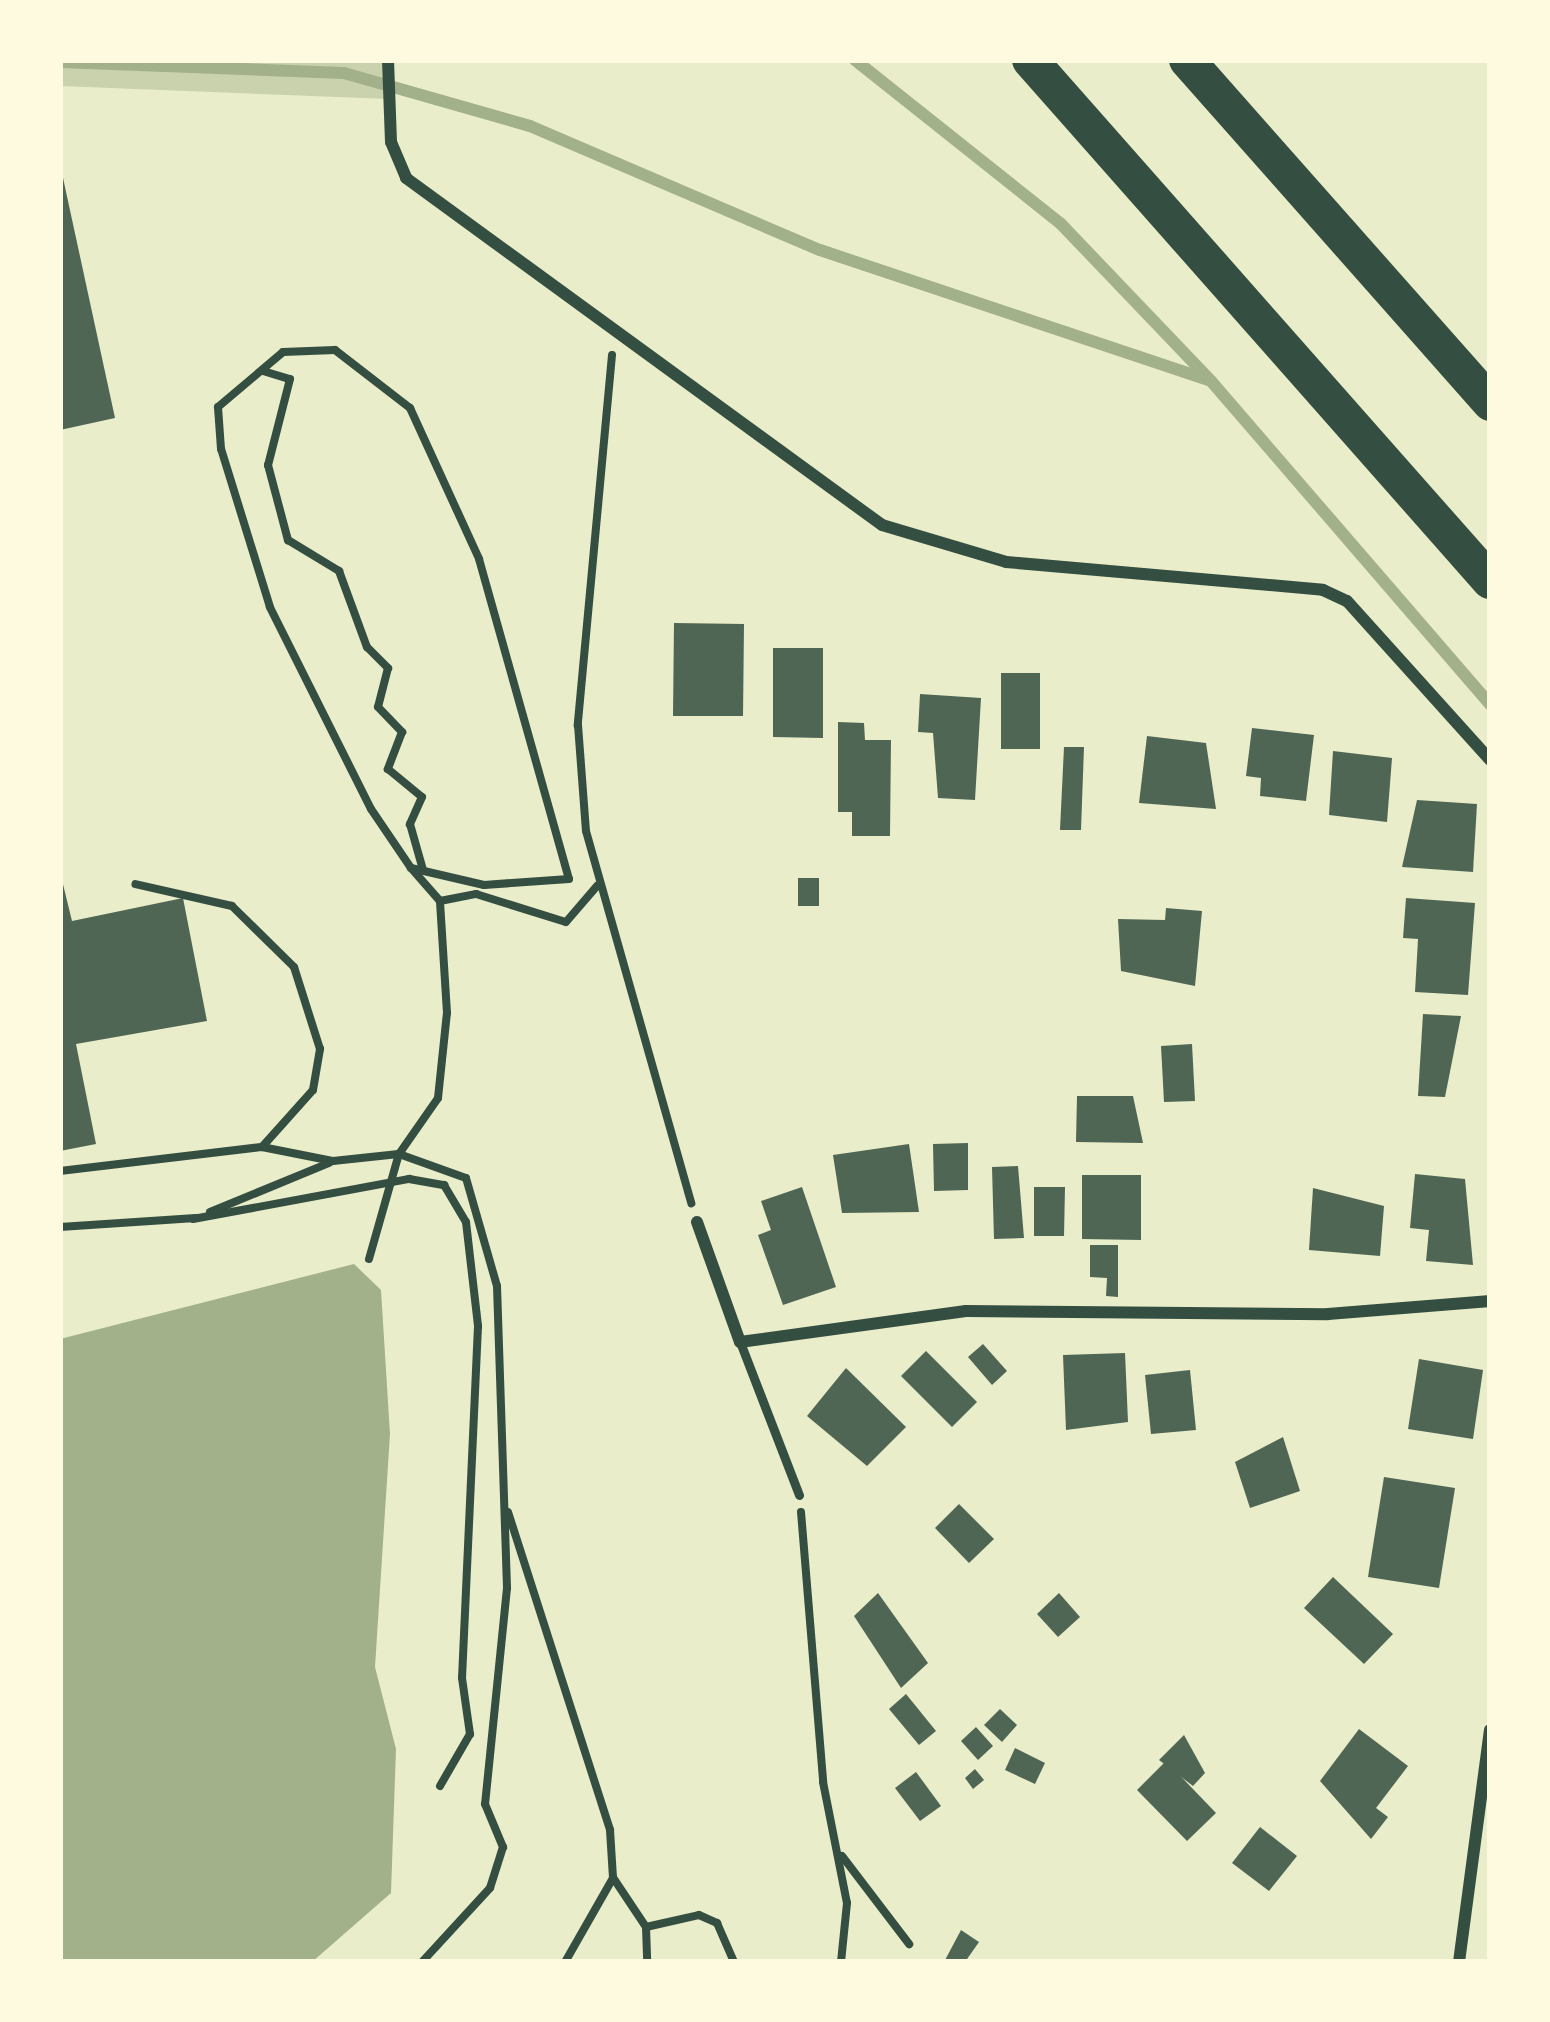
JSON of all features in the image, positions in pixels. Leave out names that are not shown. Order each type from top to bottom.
[{"type":"highway","points":[[1030,60],[1490,581]]},
{"type":"highway","points":[[1187,60],[1490,403]]},
{"type":"street","points":[[388,60],[391,142],[406,178],[882,526],[941,549],[1295,585],[1347,602],[1490,760]]},
{"type":"street","points":[[697,1222],[740,1342],[966,1311],[1328,1314],[1490,1300]]},
{"type":"street","points":[[1459,1962],[1490,1730]]},
{"type":"lane","points":[[740,1342],[799,1495]]},
{"type":"path","points":[[615,331],[578,725],[598,885],[697,1222]]},
{"type":"path","points":[[369,1259],[386,1184],[399,1154],[438,1098],[447,1013],[440,901],[411,868],[270,607],[221,449],[218,407],[284,352],[335,350],[410,408],[479,559],[568,879],[484,884],[411,868]]},
{"type":"path","points":[[261,370],[290,379],[268,465],[287,540],[339,571],[367,647],[388,668],[378,707],[402,731],[388,769],[422,797],[410,824],[423,871]]},
{"type":"path","points":[[135,884],[232,906],[294,968],[320,1048],[313,1090],[262,1147]]},
{"type":"path","points":[[440,901],[476,894],[566,922],[598,885]]},
{"type":"path","points":[[60,1171],[262,1147],[333,1161]]},
{"type":"path","points":[[193,1219],[333,1161],[399,1154],[466,1178],[497,1286],[507,1588],[485,1804],[502,1847],[490,1888],[422,1962]]},
{"type":"path","points":[[60,1227],[193,1219],[386,1184],[444,1185],[466,1222],[478,1326],[462,1678],[470,1734],[440,1786]]},
{"type":"path","points":[[799,1495],[838,1850],[841,1962]]},
{"type":"path","points":[[504,1499],[610,1830],[613,1878],[646,1927],[647,1962]]},
{"type":"path","points":[[838,1850],[908,1944]]},
{"type":"path","points":[[565,1962],[613,1878]]},
{"type":"path","points":[[646,1927],[699,1915],[717,1924],[734,1962]]},
{"type":"shaded area","points":[[60,60],[385,60],[389,99],[60,86]]},
{"type":"shaded area","points":[[354,1264],[381,1290],[390,1434],[375,1667],[396,1749],[391,1893],[312,1962],[60,1962],[60,1339]]},
{"type":"building","points":[[60,164],[115,418],[60,430]]},
{"type":"building","points":[[674,623],[744,624],[743,716],[673,716]]},
{"type":"building","points":[[773,648],[823,648],[823,738],[773,737]]},
{"type":"building","points":[[1001,673],[1040,673],[1040,749],[1001,749]]},
{"type":"building","points":[[920,694],[981,698],[975,800],[938,798],[933,733],[918,732]]},
{"type":"building","points":[[838,722],[864,723],[865,740],[891,740],[890,836],[852,836],[852,812],[838,812]]},
{"type":"building","points":[[1252,728],[1314,735],[1306,801],[1260,796],[1261,778],[1246,776]]},
{"type":"building","points":[[1147,736],[1206,743],[1216,809],[1139,803]]},
{"type":"building","points":[[1064,747],[1084,747],[1081,830],[1060,830]]},
{"type":"building","points":[[1333,751],[1392,758],[1387,822],[1329,815]]},
{"type":"building","points":[[1417,800],[1477,804],[1473,872],[1402,867]]},
{"type":"building","points":[[60,872],[72,921],[183,898],[207,1021],[76,1044],[96,1144],[60,1151]]},
{"type":"building","points":[[798,878],[819,878],[819,906],[798,906]]},
{"type":"building","points":[[1406,898],[1475,903],[1468,995],[1415,992],[1418,939],[1403,938]]},
{"type":"building","points":[[1166,908],[1202,911],[1195,986],[1121,971],[1118,919],[1165,920]]},
{"type":"building","points":[[1423,1014],[1461,1016],[1445,1097],[1418,1096]]},
{"type":"building","points":[[1192,1044],[1195,1101],[1164,1102],[1161,1046]]},
{"type":"building","points":[[1077,1096],[1133,1096],[1143,1143],[1076,1142]]},
{"type":"building","points":[[968,1143],[968,1190],[934,1191],[933,1144]]},
{"type":"building","points":[[909,1144],[919,1212],[842,1213],[833,1155]]},
{"type":"building","points":[[1018,1166],[1024,1238],[994,1239],[992,1167]]},
{"type":"building","points":[[1415,1174],[1465,1179],[1473,1265],[1426,1261],[1429,1230],[1410,1228]]},
{"type":"building","points":[[1082,1175],[1141,1175],[1141,1240],[1082,1239]]},
{"type":"building","points":[[802,1187],[836,1287],[783,1305],[758,1235],[771,1230],[761,1201]]},
{"type":"building","points":[[1034,1187],[1065,1187],[1064,1236],[1034,1236]]},
{"type":"building","points":[[1313,1188],[1384,1206],[1380,1256],[1309,1250]]},
{"type":"building","points":[[1090,1245],[1118,1245],[1118,1297],[1106,1296],[1107,1278],[1090,1277]]},
{"type":"building","points":[[983,1344],[1007,1371],[992,1385],[968,1357]]},
{"type":"building","points":[[926,1351],[977,1402],[952,1427],[901,1376]]},
{"type":"building","points":[[1125,1353],[1128,1422],[1066,1430],[1063,1355]]},
{"type":"building","points":[[1419,1359],[1483,1370],[1473,1439],[1408,1429]]},
{"type":"building","points":[[846,1368],[906,1427],[867,1466],[807,1416]]},
{"type":"building","points":[[1190,1370],[1196,1430],[1151,1434],[1145,1375]]},
{"type":"building","points":[[1283,1437],[1300,1491],[1250,1508],[1235,1462]]},
{"type":"building","points":[[1384,1477],[1455,1488],[1439,1588],[1368,1577]]},
{"type":"building","points":[[959,1504],[994,1539],[969,1563],[935,1528]]},
{"type":"building","points":[[1333,1577],[1393,1634],[1364,1664],[1304,1608]]},
{"type":"building","points":[[878,1593],[928,1663],[901,1688],[854,1616]]},
{"type":"building","points":[[1059,1593],[1080,1617],[1058,1637],[1037,1614]]},
{"type":"building","points":[[906,1694],[936,1731],[919,1745],[889,1709]]},
{"type":"building","points":[[1000,1709],[1017,1725],[1002,1742],[984,1725]]},
{"type":"building","points":[[976,1727],[993,1746],[978,1760],[961,1741]]},
{"type":"building","points":[[1359,1729],[1408,1766],[1376,1808],[1388,1817],[1371,1839],[1320,1781]]},
{"type":"building","points":[[1184,1735],[1205,1773],[1193,1786],[1159,1760]]},
{"type":"building","points":[[1015,1748],[1045,1763],[1035,1784],[1005,1770]]},
{"type":"building","points":[[1166,1761],[1216,1813],[1187,1841],[1137,1790]]},
{"type":"building","points":[[975,1769],[984,1780],[973,1789],[965,1778]]},
{"type":"building","points":[[916,1772],[941,1806],[920,1821],[895,1788]]},
{"type":"building","points":[[1260,1827],[1297,1856],[1269,1891],[1232,1863]]},
{"type":"building","points":[[961,1930],[979,1942],[965,1962],[944,1962]]},
{"type":"waterway","points":[[855,60],[1061,224],[1209,379]]},
{"type":"waterway","points":[[60,62],[344,73],[530,126],[820,250],[1211,381],[1490,704]]}]
